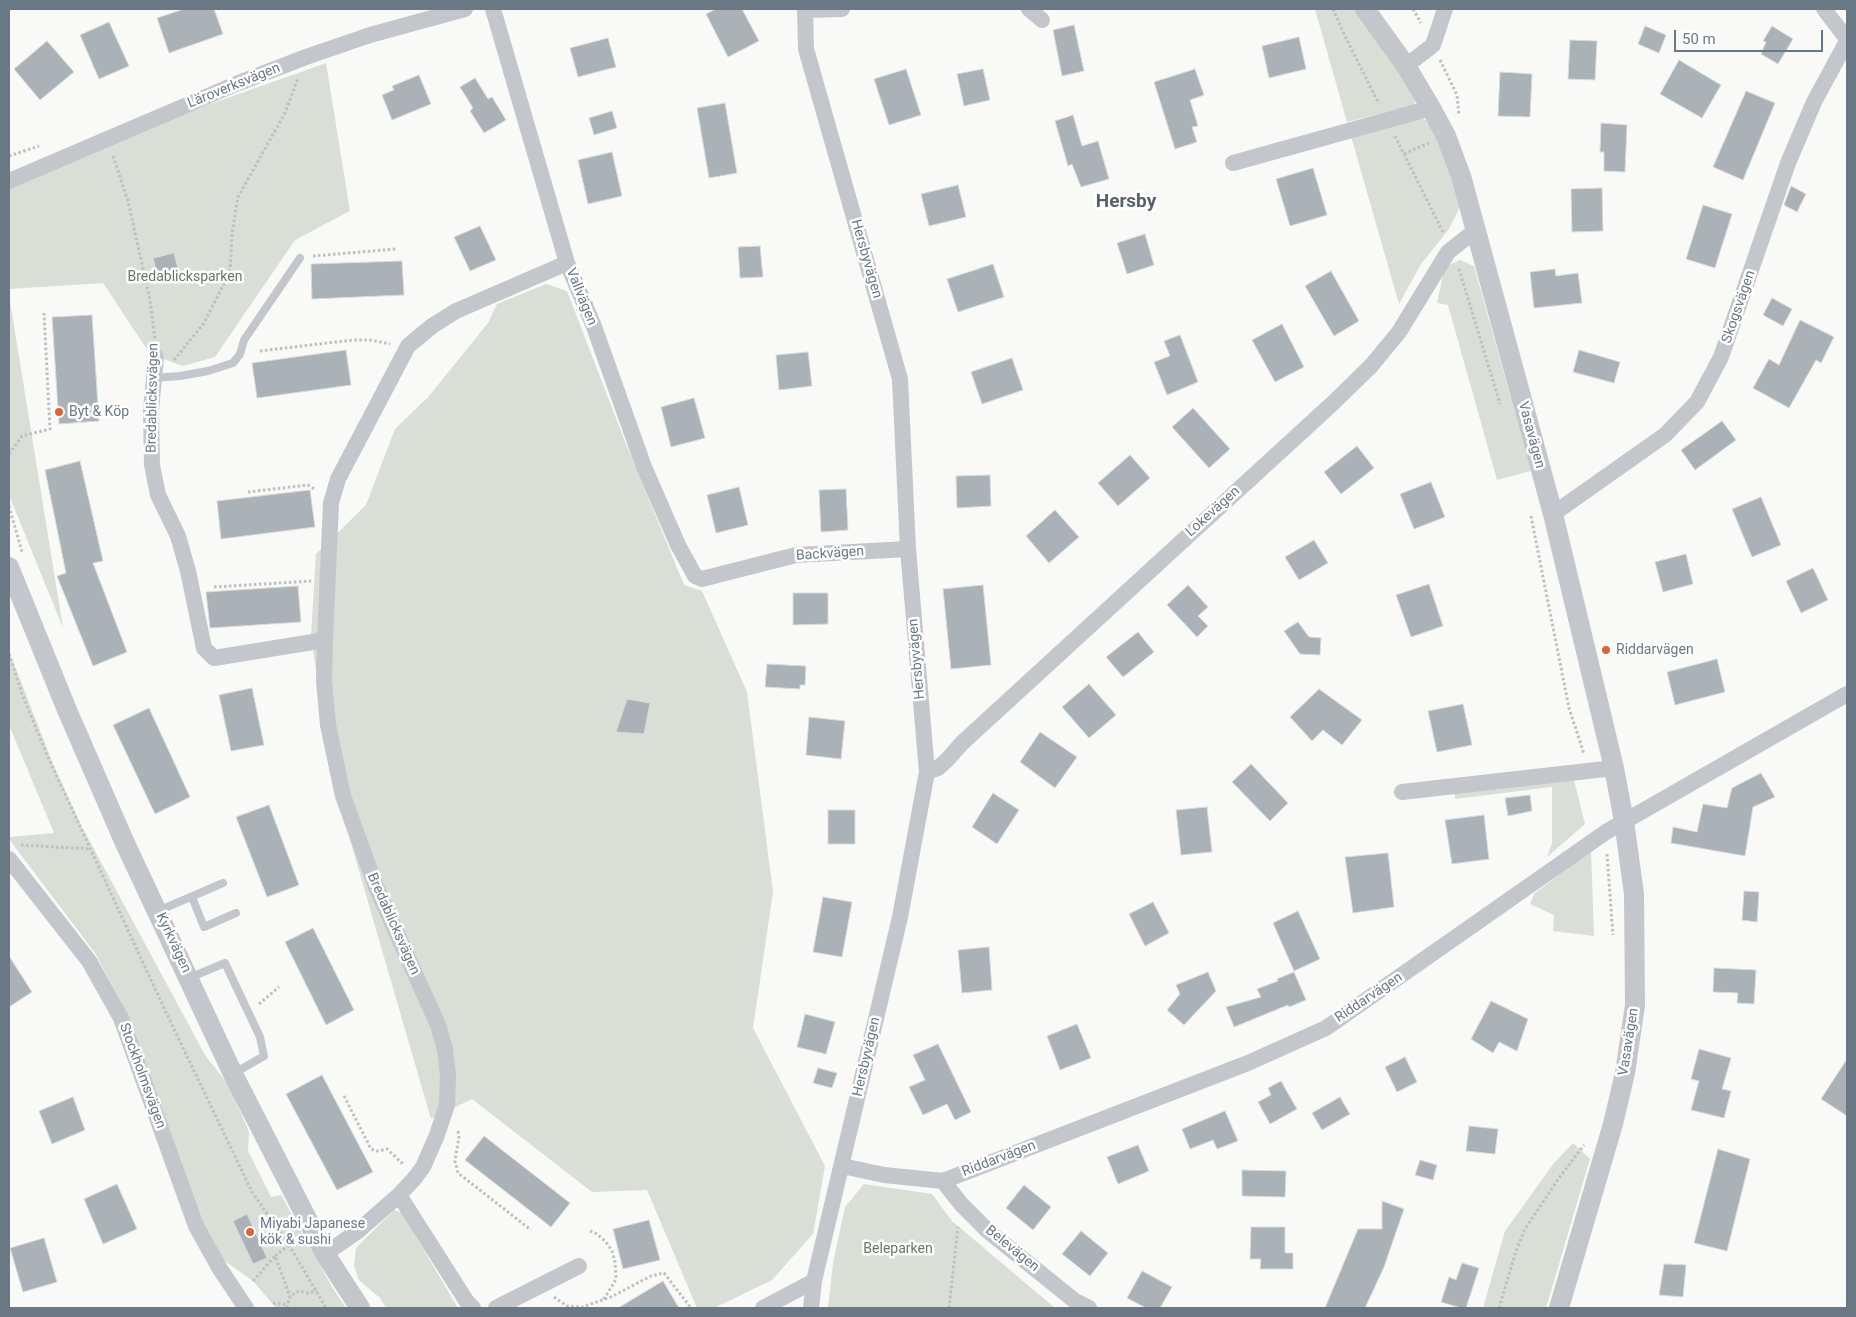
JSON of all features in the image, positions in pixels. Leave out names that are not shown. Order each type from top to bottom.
[{"type":"street","name":"Läroverksvägen","points":[[9,180],[236,84],[306,57],[370,35],[465,9]]},
{"type":"street","name":"Vallvägen","points":[[493,9],[567,263],[592,324],[644,467],[678,545],[696,576]]},
{"type":"street","name":"Hersbyvägen","points":[[811,1308],[814,1281],[900,917],[927,772],[908,550],[900,379],[806,49],[805,9],[842,9]]},
{"type":"street","points":[[1029,9],[1042,20]]},
{"type":"street","name":"Vasavägen","points":[[1365,9],[1406,66],[1431,108],[1450,146],[1461,176],[1552,514],[1614,768],[1624,821],[1634,894],[1636,948],[1635,1005],[1624,1073],[1613,1124],[1558,1308]]},
{"type":"street","points":[[1406,66],[1433,44],[1445,9]]},
{"type":"street","points":[[1824,9],[1847,41]]},
{"type":"street","name":"Skogsvägen","points":[[1552,514],[1665,435],[1697,402],[1721,357],[1796,145],[1814,102],[1847,41]]},
{"type":"street","points":[[1233,163],[1431,108]]},
{"type":"street","name":"Lokevägen","points":[[927,772],[938,768],[947,760],[970,736],[1371,366],[1399,332],[1448,252],[1476,230]]},
{"type":"street","name":"Bredablicksvägen","points":[[325,1254],[358,1232],[399,1195],[417,1175],[437,1135],[447,1105],[448,1076],[445,1049],[438,1026],[376,888],[343,796],[328,725],[324,680],[327,580],[333,498],[338,479],[408,346],[432,326],[456,312],[567,263]]},
{"type":"street","name":"Bredablicksvägen","points":[[155,369],[151,410],[152,465],[158,495],[178,536],[188,571],[204,648],[214,658],[325,640]]},
{"type":"street","name":"Backvägen","points":[[696,576],[702,579],[796,555],[908,550]]},
{"type":"street","name":"Kyrkvägen","points":[[9,567],[67,710],[124,841],[233,1074],[325,1254],[360,1308]]},
{"type":"street","name":"Riddarvägen","points":[[842,1166],[884,1175],[943,1181],[1248,1063],[1326,1028],[1606,832],[1847,694]]},
{"type":"street","points":[[1402,792],[1614,768]]},
{"type":"street","name":"Stockholmsvägen","points":[[12,869],[89,961],[121,1018],[196,1226],[220,1269],[246,1308]]},
{"type":"street","name":"Belevägen","points":[[943,1181],[961,1204],[988,1231],[1075,1300],[1090,1308]]},
{"type":"street","points":[[399,1195],[467,1302],[473,1308]]},
{"type":"street","points":[[496,1308],[580,1266]]},
{"type":"street","points":[[763,1308],[814,1281]]},
{"type":"lane","points":[[155,369],[180,376],[208,372],[233,363],[240,354],[244,340],[300,258]]},
{"type":"lane","points":[[158,911],[223,883]]},
{"type":"lane","points":[[192,897],[204,927],[236,913]]},
{"type":"lane","points":[[189,978],[225,963],[260,1037],[264,1056],[233,1074]]},
{"type":"path","points":[[1333,9],[1451,249],[1481,338],[1503,413]]},
{"type":"path","points":[[155,369],[172,362],[204,323],[230,272],[232,234],[238,197],[285,113],[306,57]]},
{"type":"path","name":"Bredablicksvägen","points":[[107,139],[128,201],[150,300],[155,369]]},
{"type":"path","points":[[300,258],[396,249]]},
{"type":"path","points":[[9,454],[22,436],[50,429],[44,313]]},
{"type":"path","points":[[260,351],[353,340],[370,340],[408,346]]},
{"type":"path","points":[[248,492],[308,485],[333,498]]},
{"type":"path","points":[[1529,507],[1569,708],[1590,770]]},
{"type":"path","points":[[214,587],[327,580]]},
{"type":"path","points":[[9,654],[22,694],[90,850],[252,1192],[290,1246],[326,1308]]},
{"type":"path","points":[[1606,832],[1607,873],[1613,939]]},
{"type":"path","points":[[18,844],[90,850]]},
{"type":"path","points":[[344,1096],[371,1148],[377,1151],[387,1149],[417,1175]]},
{"type":"path","points":[[457,1124],[459,1137],[455,1161],[458,1173],[531,1230]]},
{"type":"path","points":[[1499,1308],[1516,1251],[1525,1229],[1586,1141]]},
{"type":"path","points":[[949,1308],[961,1204]]},
{"type":"path","points":[[590,1231],[606,1242],[612,1251],[615,1262],[614,1283],[602,1300]]},
{"type":"path","points":[[253,1281],[275,1256],[290,1246]]},
{"type":"path","points":[[273,1303],[288,1306],[290,1296],[275,1256]]},
{"type":"path","points":[[540,1286],[562,1304],[575,1308],[602,1300],[651,1276],[664,1273],[685,1303],[691,1308]]},
{"type":"path","points":[[290,1296],[299,1291],[307,1293],[316,1291]]},
{"type":"green space","points":[[1315,9],[1354,9],[1388,52],[1415,97],[1415,105],[1347,122]]},
{"type":"green space","name":"Bredablicksparken","points":[[326,63],[350,211],[295,240],[215,357],[183,366],[150,354],[103,283],[9,289],[9,180]]},
{"type":"green space","points":[[1419,117],[1426,120],[1434,132],[1461,200],[1449,229],[1421,264],[1399,304],[1351,136]]},
{"type":"green space","points":[[1460,260],[1474,266],[1531,471],[1497,480],[1448,305],[1437,303],[1444,270],[1449,265]]},
{"type":"green space","points":[[546,284],[567,291],[624,439],[684,585],[702,591],[747,692],[773,892],[753,1028],[825,1166],[813,1234],[772,1280],[714,1308],[697,1308],[647,1190],[592,1192],[472,1099],[431,1119],[330,771],[311,635],[316,554],[366,505],[395,429],[429,396],[488,323],[497,304]]},
{"type":"green space","points":[[9,295],[63,628],[9,495]]},
{"type":"green space","points":[[9,651],[53,764],[81,825],[205,1055],[230,1087],[249,1132],[248,1151],[271,1197],[281,1195],[332,1287],[346,1308],[276,1308],[253,1281],[222,1259],[203,1228],[127,1013],[95,953],[9,839],[9,837],[54,833],[9,725]]},
{"type":"green space","points":[[1573,776],[1585,824],[1547,857],[1552,843],[1552,787],[1455,799],[1455,790]]},
{"type":"green space","points":[[1591,850],[1594,936],[1553,931],[1554,915],[1530,904],[1534,894]]},
{"type":"green space","points":[[1573,1143],[1590,1159],[1546,1308],[1483,1308],[1505,1231],[1554,1163]]},
{"type":"green space","name":"Beleparken","points":[[864,1184],[932,1194],[952,1221],[1055,1308],[828,1308],[833,1263],[845,1207]]},
{"type":"green space","points":[[394,1210],[402,1213],[458,1308],[386,1308],[380,1298],[359,1280],[354,1266],[356,1248]]},
{"type":"building","points":[[184,9],[214,9],[223,34],[169,53],[157,18]]},
{"type":"building","points":[[716,9],[742,9],[759,41],[728,57],[706,14]]},
{"type":"building","points":[[109,22],[129,66],[99,79],[80,35]]},
{"type":"building","points":[[1074,25],[1084,71],[1062,76],[1053,30]]},
{"type":"building","points":[[1645,26],[1666,35],[1659,53],[1638,44]]},
{"type":"building","points":[[1772,26],[1793,39],[1778,64],[1761,54],[1766,42],[1763,41]]},
{"type":"building","points":[[1299,37],[1306,69],[1269,78],[1262,46]]},
{"type":"building","points":[[608,38],[616,67],[578,77],[570,48]]},
{"type":"building","points":[[1570,40],[1597,41],[1595,80],[1568,79]]},
{"type":"building","points":[[47,41],[74,72],[40,100],[14,69]]},
{"type":"building","points":[[1679,60],[1721,85],[1702,118],[1660,94]]},
{"type":"building","points":[[906,69],[921,115],[889,125],[874,79]]},
{"type":"building","points":[[983,69],[990,100],[964,106],[957,74]]},
{"type":"building","points":[[1195,69],[1204,95],[1190,100],[1198,126],[1192,127],[1197,142],[1175,149],[1154,82]]},
{"type":"building","points":[[1500,72],[1532,74],[1530,117],[1498,116]]},
{"type":"building","points":[[419,75],[431,104],[392,120],[382,95],[394,90],[392,86]]},
{"type":"building","points":[[475,78],[488,99],[492,97],[506,120],[484,133],[470,111],[473,108],[460,87]]},
{"type":"building","points":[[1746,91],[1775,103],[1743,180],[1713,167]]},
{"type":"building","points":[[725,103],[737,173],[709,178],[697,108]]},
{"type":"building","points":[[612,111],[617,128],[594,135],[589,118]]},
{"type":"building","points":[[1073,115],[1082,146],[1098,141],[1109,179],[1081,187],[1072,164],[1068,166],[1055,121]]},
{"type":"building","points":[[1601,123],[1627,125],[1625,172],[1604,171],[1604,152],[1600,152]]},
{"type":"building","points":[[612,152],[622,196],[588,204],[578,160]]},
{"type":"building","points":[[1313,168],[1327,215],[1290,226],[1276,179]]},
{"type":"building","points":[[958,185],[966,217],[929,226],[921,194]]},
{"type":"building","points":[[1791,186],[1806,194],[1797,212],[1784,205]]},
{"type":"building","points":[[1602,188],[1603,231],[1572,232],[1571,189]]},
{"type":"building","points":[[1703,205],[1732,214],[1715,268],[1686,259]]},
{"type":"building","points":[[480,226],[496,260],[470,271],[454,237]]},
{"type":"building","points":[[1145,234],[1154,265],[1127,274],[1117,243]]},
{"type":"building","points":[[760,246],[763,277],[740,278],[738,247]]},
{"type":"building","points":[[174,253],[178,269],[157,274],[153,258]]},
{"type":"building","points":[[402,261],[404,295],[312,299],[311,264]]},
{"type":"building","points":[[993,264],[1004,297],[958,312],[947,279]]},
{"type":"building","points":[[1555,269],[1556,276],[1578,273],[1582,303],[1534,308],[1530,272]]},
{"type":"building","points":[[1331,271],[1359,321],[1334,336],[1305,286]]},
{"type":"building","points":[[1772,298],[1792,309],[1783,326],[1763,315]]},
{"type":"building","points":[[92,315],[99,421],[59,424],[52,317]]},
{"type":"building","points":[[1800,320],[1834,337],[1821,363],[1816,360],[1789,408],[1753,388],[1769,359],[1779,365]]},
{"type":"building","points":[[1282,324],[1304,367],[1275,382],[1252,340]]},
{"type":"building","points":[[1180,335],[1198,382],[1167,395],[1154,362],[1170,356],[1164,341]]},
{"type":"building","points":[[346,350],[351,385],[257,398],[252,363]]},
{"type":"building","points":[[1579,350],[1620,362],[1614,383],[1573,372]]},
{"type":"building","points":[[808,352],[812,386],[779,390],[776,355]]},
{"type":"building","points":[[1012,358],[1023,390],[982,404],[971,372]]},
{"type":"building","points":[[694,398],[705,438],[671,447],[661,407]]},
{"type":"building","points":[[1193,408],[1230,449],[1209,468],[1172,427]]},
{"type":"building","points":[[1722,421],[1736,440],[1695,470],[1681,450]]},
{"type":"building","points":[[1357,446],[1374,468],[1341,494],[1324,472]]},
{"type":"building","points":[[1130,455],[1150,478],[1118,506],[1098,483]]},
{"type":"building","points":[[80,461],[103,561],[93,563],[127,652],[93,666],[57,576],[66,573],[45,470]]},
{"type":"building","points":[[990,475],[991,506],[957,508],[956,476]]},
{"type":"building","points":[[1431,482],[1445,517],[1414,529],[1400,494]]},
{"type":"building","points":[[739,487],[748,525],[716,533],[707,495]]},
{"type":"building","points":[[846,489],[848,530],[821,532],[819,490]]},
{"type":"building","points":[[310,490],[315,527],[221,539],[217,501]]},
{"type":"building","points":[[1761,497],[1781,545],[1752,557],[1732,509]]},
{"type":"building","points":[[1055,510],[1079,537],[1049,563],[1026,536]]},
{"type":"building","points":[[1314,540],[1328,563],[1299,580],[1285,557]]},
{"type":"building","points":[[1686,554],[1693,584],[1663,592],[1655,562]]},
{"type":"building","points":[[1813,568],[1828,600],[1801,613],[1786,581]]},
{"type":"building","points":[[1429,584],[1443,626],[1411,637],[1396,595]]},
{"type":"building","points":[[983,585],[991,665],[951,669],[943,589]]},
{"type":"building","points":[[1188,585],[1208,607],[1198,616],[1208,626],[1197,637],[1167,605]]},
{"type":"building","points":[[298,586],[301,622],[210,628],[206,592]]},
{"type":"building","points":[[793,593],[828,593],[828,624],[793,625]]},
{"type":"building","points":[[1298,622],[1309,637],[1321,638],[1320,655],[1300,654],[1284,631]]},
{"type":"building","points":[[1138,632],[1154,652],[1123,677],[1106,657]]},
{"type":"building","points":[[1717,659],[1725,692],[1675,705],[1667,672]]},
{"type":"building","points":[[767,664],[806,666],[805,685],[800,685],[800,689],[765,687]]},
{"type":"building","points":[[1089,684],[1116,715],[1089,738],[1062,707]]},
{"type":"building","points":[[252,688],[264,745],[231,751],[219,695]]},
{"type":"building","points":[[1319,689],[1362,720],[1342,745],[1323,730],[1312,741],[1290,717]]},
{"type":"building","points":[[627,699],[650,703],[644,734],[616,732]]},
{"type":"building","points":[[1463,704],[1472,745],[1437,752],[1428,711]]},
{"type":"building","points":[[149,708],[190,797],[155,814],[113,725]]},
{"type":"building","points":[[809,717],[845,721],[841,759],[806,755]]},
{"type":"building","points":[[1040,732],[1077,757],[1055,788],[1020,762]]},
{"type":"building","points":[[1251,764],[1288,803],[1270,821],[1232,782]]},
{"type":"building","points":[[1761,773],[1775,797],[1753,807],[1745,856],[1671,843],[1673,827],[1697,832],[1703,804],[1727,808],[1732,788]]},
{"type":"building","points":[[993,793],[1019,810],[997,844],[972,827]]},
{"type":"building","points":[[1530,795],[1532,811],[1508,816],[1505,798]]},
{"type":"building","points":[[269,805],[299,885],[267,897],[236,817]]},
{"type":"building","points":[[1207,807],[1212,852],[1181,855],[1176,810]]},
{"type":"building","points":[[828,810],[855,810],[855,844],[828,844]]},
{"type":"building","points":[[1484,815],[1489,859],[1452,864],[1445,820]]},
{"type":"building","points":[[1388,853],[1394,907],[1353,913],[1345,857]]},
{"type":"building","points":[[1744,891],[1759,892],[1757,922],[1742,920]]},
{"type":"building","points":[[823,897],[852,902],[842,957],[813,952]]},
{"type":"building","points":[[1153,902],[1169,933],[1145,946],[1129,914]]},
{"type":"building","points":[[1298,911],[1320,959],[1294,971],[1273,923]]},
{"type":"building","points":[[313,928],[354,1010],[326,1025],[285,942]]},
{"type":"building","points":[[989,947],[992,990],[962,993],[958,950]]},
{"type":"building","points":[[9,956],[32,992],[9,1007]]},
{"type":"building","points":[[1714,968],[1756,970],[1754,1004],[1737,1003],[1738,993],[1713,992]]},
{"type":"building","points":[[1208,972],[1216,991],[1184,1025],[1167,1010],[1180,994],[1176,985]]},
{"type":"building","points":[[1294,972],[1306,1000],[1289,1007],[1288,1005],[1234,1027],[1226,1007],[1261,997],[1257,989]]},
{"type":"building","points":[[1491,1001],[1528,1019],[1517,1051],[1499,1042],[1493,1053],[1471,1039]]},
{"type":"building","points":[[805,1014],[835,1022],[826,1054],[797,1047]]},
{"type":"building","points":[[1077,1024],[1091,1058],[1060,1070],[1047,1036]]},
{"type":"building","points":[[938,1044],[971,1112],[955,1120],[947,1104],[923,1115],[909,1087],[925,1080],[913,1055]]},
{"type":"building","points":[[1699,1049],[1731,1058],[1722,1089],[1731,1091],[1724,1118],[1691,1110],[1699,1081],[1691,1079]]},
{"type":"building","points":[[1405,1057],[1417,1082],[1397,1092],[1385,1067]]},
{"type":"building","points":[[1847,1059],[1847,1116],[1821,1099]]},
{"type":"building","points":[[818,1068],[837,1073],[832,1088],[813,1083]]},
{"type":"building","points":[[322,1075],[373,1172],[337,1190],[286,1094]]},
{"type":"building","points":[[1281,1081],[1297,1109],[1270,1124],[1258,1102],[1271,1095],[1268,1088]]},
{"type":"building","points":[[73,1097],[85,1130],[52,1144],[39,1111]]},
{"type":"building","points":[[1340,1097],[1350,1114],[1322,1130],[1312,1113]]},
{"type":"building","points":[[1225,1111],[1238,1141],[1217,1149],[1213,1140],[1190,1149],[1182,1129]]},
{"type":"building","points":[[1469,1126],[1498,1129],[1495,1154],[1466,1151]]},
{"type":"building","points":[[484,1136],[570,1203],[551,1227],[465,1160]]},
{"type":"building","points":[[1138,1145],[1149,1171],[1118,1184],[1107,1157]]},
{"type":"building","points":[[1718,1149],[1750,1159],[1727,1251],[1694,1243]]},
{"type":"building","points":[[1420,1160],[1437,1165],[1433,1180],[1415,1175]]},
{"type":"building","points":[[1242,1170],[1286,1171],[1285,1197],[1242,1196]]},
{"type":"building","points":[[117,1184],[137,1229],[103,1244],[84,1199]]},
{"type":"building","points":[[1024,1185],[1051,1207],[1033,1230],[1006,1208]]},
{"type":"building","points":[[1382,1201],[1404,1209],[1384,1267],[1365,1308],[1325,1308],[1358,1229],[1382,1229]]},
{"type":"building","points":[[247,1214],[267,1258],[253,1264],[233,1221]]},
{"type":"building","points":[[649,1220],[660,1260],[623,1269],[613,1229]]},
{"type":"building","points":[[1251,1227],[1285,1227],[1285,1253],[1293,1253],[1293,1269],[1260,1269],[1261,1259],[1250,1259]]},
{"type":"building","points":[[1081,1231],[1108,1253],[1090,1276],[1062,1254]]},
{"type":"building","points":[[44,1238],[57,1282],[23,1292],[10,1248]]},
{"type":"building","points":[[1462,1263],[1479,1268],[1466,1308],[1441,1302],[1449,1277],[1456,1280]]},
{"type":"building","points":[[1664,1264],[1686,1265],[1683,1297],[1659,1295]]},
{"type":"building","points":[[1142,1271],[1172,1287],[1160,1308],[1146,1308],[1127,1298]]},
{"type":"building","points":[[663,1281],[679,1308],[618,1308]]},
{"type":"place","name":"Byt & Köp","points":[[59,412]]},
{"type":"place","name":"Riddarvägen","points":[[1606,650]]},
{"type":"place","name":"Miyabi Japanese kök & sushi","points":[[250,1232]]},
{"type":"district","name":"Hersby","points":[[1126,202]]}]
